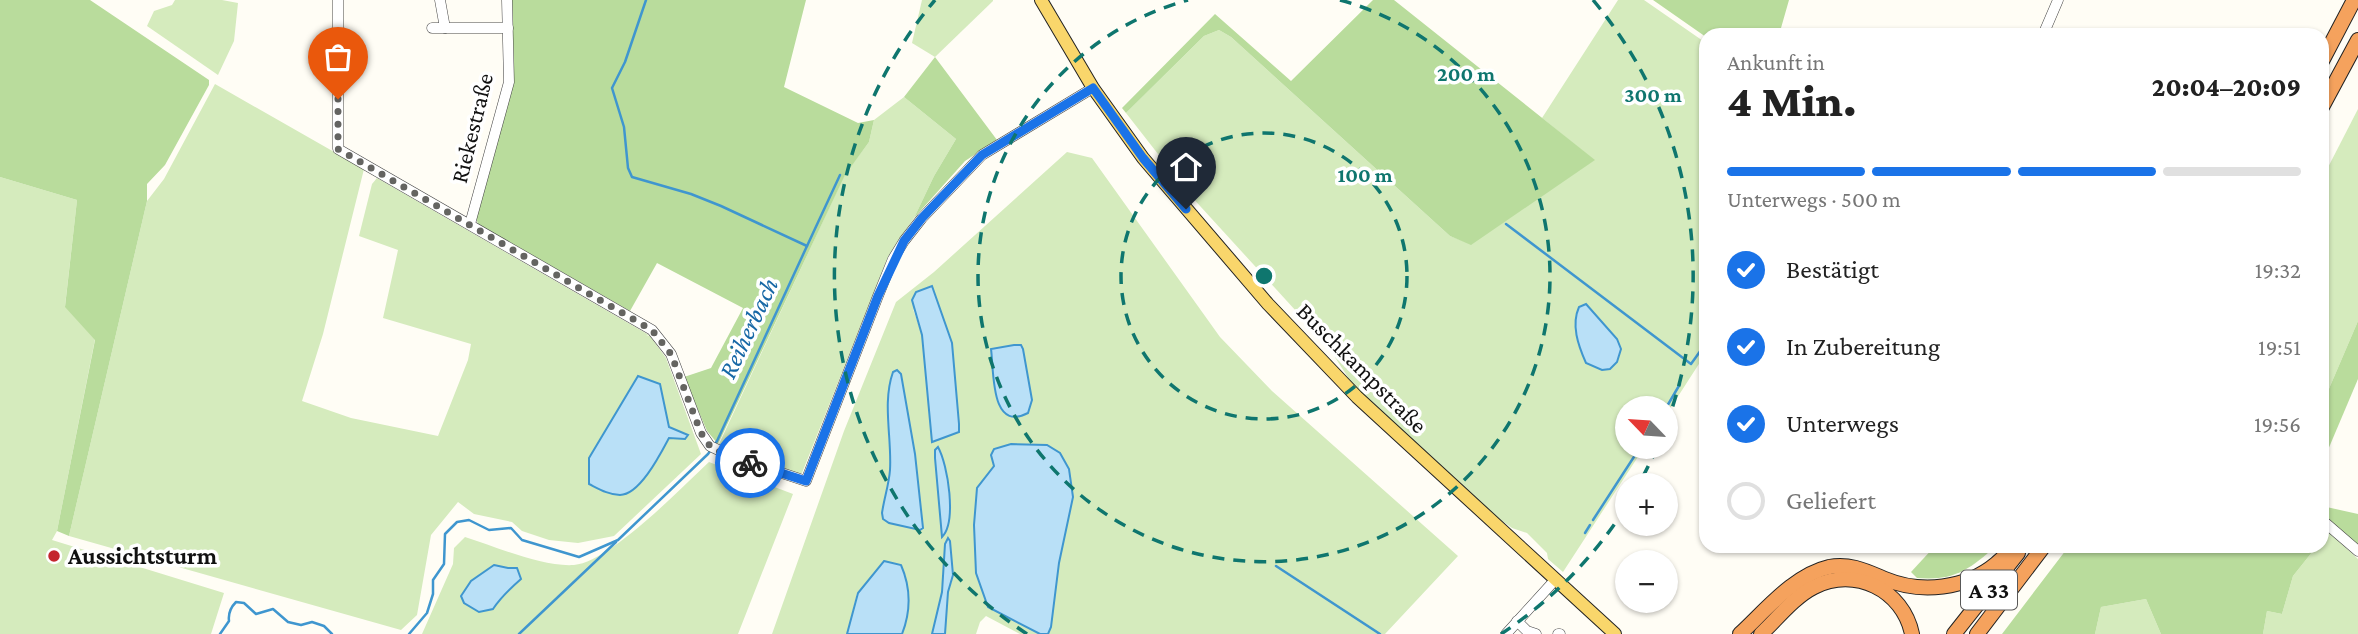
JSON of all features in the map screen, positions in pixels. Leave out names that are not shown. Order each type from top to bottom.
[{"type":"highway","points":[[2329,48],[2354,0]]},
{"type":"highway","points":[[2329,94],[2358,40]]},
{"type":"highway","points":[[1740,634],[1789,589],[1811,574],[1829,567],[1848,566],[1867,570],[1908,586],[1930,588],[1954,585],[1976,577],[2008,553]]},
{"type":"highway","name":"A 33","points":[[1954,634],[2018,553]]},
{"type":"highway","name":"A 33","points":[[1977,634],[2039,553]]},
{"type":"highway","points":[[1761,634],[1813,587],[1840,579],[1867,582],[1892,597],[1907,618],[1912,634]]},
{"type":"highway","points":[[1984,634],[1996,610]]},
{"type":"main road","name":"Buschkampstraße","points":[[1041,0],[1093,88],[1143,158],[1268,303],[1357,397],[1615,634]]},
{"type":"street","points":[[338,0],[338,149],[652,330],[671,354],[701,433],[715,449],[806,481],[878,296],[904,241],[922,218],[982,155],[1093,88]]},
{"type":"street","points":[[440,0],[445,28]]},
{"type":"street","name":"Riekestraße","points":[[470,224],[509,82],[507,0]]},
{"type":"street","points":[[2046,28],[2057,0]]},
{"type":"street","points":[[432,28],[508,28]]},
{"type":"street","points":[[2329,526],[2358,551]]},
{"type":"street","points":[[1506,634],[1556,580]]},
{"type":"street","points":[[1517,621],[1527,631],[1536,634]]},
{"type":"green space","points":[[0,0],[90,0],[209,80],[209,85],[165,165],[147,184],[147,201],[69,536],[57,531],[95,340],[65,307],[77,200],[0,177]]},
{"type":"green space","points":[[175,0],[222,0],[238,3],[234,41],[218,75],[147,26],[154,11],[172,5]]},
{"type":"green space","points":[[512,0],[806,0],[784,87],[858,123],[874,120],[869,142],[845,175],[718,444],[707,431],[684,377],[711,368],[743,308],[657,263],[630,311],[478,224],[476,218],[514,81]]},
{"type":"green space","points":[[922,0],[993,1],[935,57],[912,43]]},
{"type":"green space","points":[[1373,0],[1394,0],[1595,160],[1471,245],[1450,236],[1231,37],[1219,30],[1204,36],[1126,113],[1122,108],[1215,14],[1291,81]]},
{"type":"green space","points":[[1618,0],[1644,0],[1699,38],[1699,364],[1678,396],[1615,396],[1615,459],[1637,459],[1627,473],[1615,473],[1615,492],[1563,572],[1548,559],[1547,553],[1527,533],[1512,528],[1487,510],[1364,396],[1351,382],[1327,345],[1190,195],[1126,113],[1204,36],[1219,30],[1231,37],[1450,236],[1471,244],[1594,160],[1542,118]],"holes":[[[1586,304],[1598,318],[1617,361],[1611,369],[1602,370]]]},
{"type":"green space","points":[[1653,0],[1789,0],[1781,28],[1699,28],[1699,32]]},
{"type":"green space","points":[[935,57],[997,140],[965,161],[914,218],[956,139],[904,97]]},
{"type":"green space","points":[[215,84],[364,169],[323,334],[302,401],[351,418],[438,436],[468,360],[471,344],[383,318],[398,250],[359,236],[372,184],[377,178],[649,335],[646,335],[650,336],[666,358],[701,454],[614,536],[578,543],[549,540],[522,531],[512,522],[474,514],[458,502],[431,535],[417,615],[401,630],[69,536],[147,201],[164,179]],"holes":[[[660,384],[669,427],[687,435],[685,439],[669,437],[647,475]]]},
{"type":"green space","points":[[904,97],[956,139],[914,218],[888,257],[802,473],[719,444],[845,174],[869,142],[874,120]]},
{"type":"green space","points":[[2358,109],[2358,321],[2329,389],[2329,165]]},
{"type":"green space","points":[[1067,152],[1092,158],[1220,337],[1272,391],[1458,556],[1385,634],[1048,634],[1059,563],[991,455],[994,466],[977,488],[974,525],[976,573],[988,607],[1040,634],[1020,634],[986,616],[980,622],[976,634],[945,634],[948,592],[952,581],[951,547],[945,544],[940,609],[932,634],[902,634],[908,604],[905,574],[879,568],[857,593],[847,634],[772,634],[844,431],[896,302],[934,272]],"holes":[[[913,309],[952,343],[959,424],[944,437],[932,441],[922,335]],[[991,350],[1026,370],[1032,400],[1003,412],[995,392]],[[897,370],[901,374],[915,454],[920,530],[889,523],[882,513],[890,469],[888,404],[892,379]],[[935,450],[947,482],[951,507],[942,536]]]},
{"type":"green space","points":[[0,177],[77,200],[65,306],[95,339],[57,531],[52,540],[224,593],[211,634],[0,634]]},
{"type":"green space","points":[[2358,321],[2358,379],[2329,447],[2329,389]]},
{"type":"green space","points":[[709,462],[793,494],[738,634],[422,634],[453,564],[454,548],[465,537],[548,563],[574,565],[589,561],[645,522]]},
{"type":"green space","points":[[2329,508],[2358,514],[2358,546],[2329,520]]},
{"type":"green space","points":[[2329,532],[2358,559],[2358,634],[2263,634],[2267,611],[2282,614],[2293,576],[2311,553],[2329,553]]},
{"type":"green space","points":[[1929,553],[1988,553],[1951,576],[1917,578],[1911,572]]},
{"type":"green space","points":[[2064,553],[2311,553],[2293,576],[2282,614],[2267,611],[2263,634],[2161,634],[2146,599],[2101,607],[2095,634],[2002,634]]},
{"type":"green space","points":[[2146,599],[2161,634],[2095,634],[2101,607]]},
{"type":"water","points":[[932,286],[952,343],[959,432],[932,442],[922,335],[912,300],[916,292]]},
{"type":"water","points":[[1586,304],[1617,339],[1621,349],[1617,362],[1610,369],[1602,370],[1586,363],[1580,349],[1576,321],[1579,307]]},
{"type":"water","points":[[1021,345],[1023,349],[1032,400],[1028,413],[1016,417],[1007,414],[1000,407],[994,384],[991,349]]},
{"type":"water","points":[[897,370],[901,374],[915,454],[923,528],[920,530],[889,523],[883,519],[882,513],[890,470],[888,396],[893,372]]},
{"type":"water","points":[[638,376],[660,384],[669,427],[688,435],[685,439],[669,438],[649,472],[635,488],[628,493],[612,494],[589,484],[589,458]]},
{"type":"water","points":[[1011,444],[1047,445],[1060,453],[1069,469],[1073,497],[1048,634],[1040,634],[988,607],[976,573],[974,525],[977,488],[994,466],[991,455],[994,449]]},
{"type":"water","points":[[938,447],[945,467],[950,507],[947,530],[942,537],[935,458],[935,450]]},
{"type":"water","points":[[948,538],[953,575],[948,592],[945,634],[932,634],[942,592],[945,544]]},
{"type":"water","points":[[884,561],[901,565],[907,582],[908,608],[902,634],[847,634],[858,593]]},
{"type":"water","points":[[494,565],[517,568],[521,579],[493,609],[479,612],[464,603],[461,596],[471,581]]},
{"type":"waterway","name":"Reiherbach","points":[[409,634],[427,613],[433,594],[433,580],[444,564],[445,534],[457,522],[469,520],[489,530],[511,528],[522,540],[579,557],[618,540],[708,454],[717,441],[807,246],[691,194],[632,177],[628,168],[624,127],[612,88],[625,62],[646,0]]},
{"type":"waterway","points":[[807,246],[840,175]]},
{"type":"waterway","points":[[1506,224],[1691,364],[1699,353]]},
{"type":"waterway","points":[[1673,396],[1680,384]]},
{"type":"waterway","points":[[1593,520],[1633,459]]},
{"type":"waterway","points":[[1585,533],[1590,525]]},
{"type":"waterway","points":[[519,634],[616,542]]},
{"type":"waterway","points":[[1276,566],[1380,634]]},
{"type":"waterway","name":"Reiherbach","points":[[220,634],[229,621],[230,610],[236,602],[244,603],[256,614],[273,609],[288,622],[301,625],[312,622],[324,626],[332,634]]},
{"type":"way so far","points":[[338,99],[338,149],[652,330],[671,354],[701,433],[710,446],[750,463]]},
{"type":"place","name":"Aussichtsturm","points":[[54,556]]},
{"type":"route","points":[[750,463],[806,481],[893,259],[904,241],[922,218],[982,155],[1093,88],[1143,158],[1186,209]]}]
